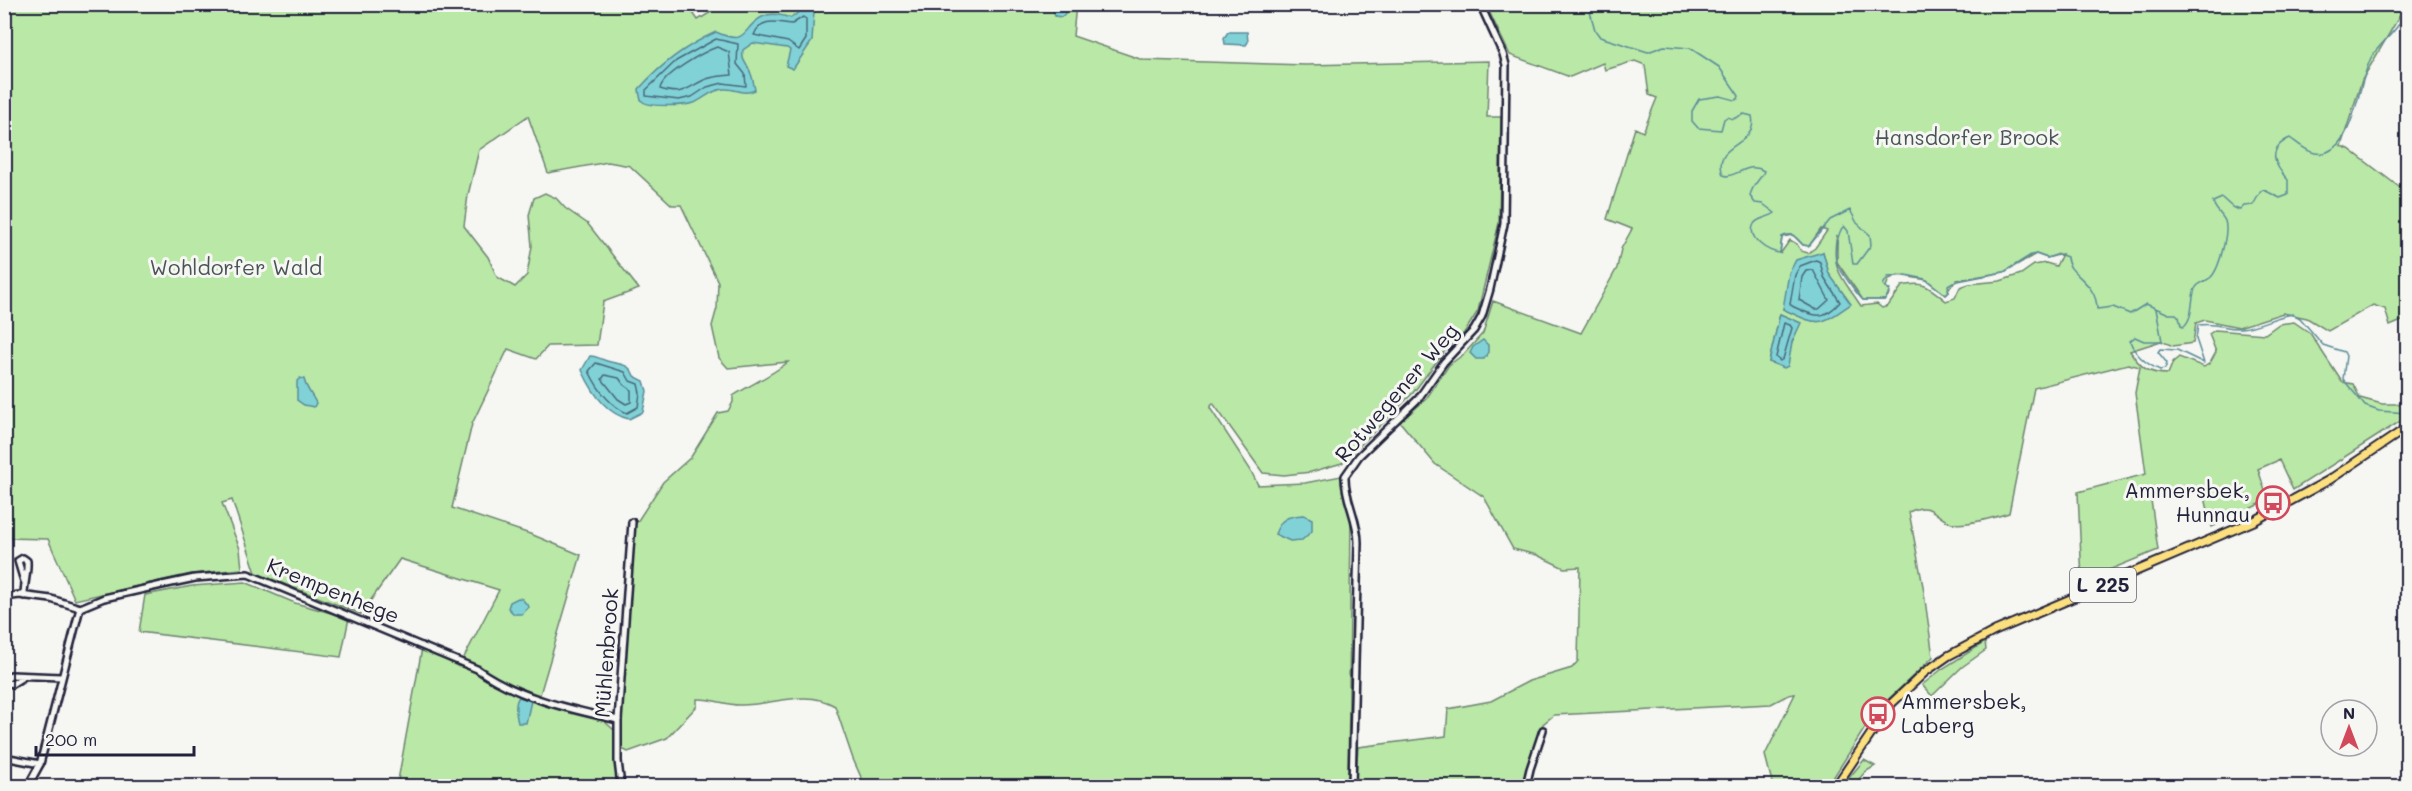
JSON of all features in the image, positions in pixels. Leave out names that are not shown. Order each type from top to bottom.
[{"type":"main road","name":"L 225","points":[[1836,786],[1892,704],[1925,672],[1948,656],[1992,633],[2254,521],[2329,480],[2408,427]]},
{"type":"street","name":"Rotwegener Weg","points":[[1352,786],[1358,533],[1345,476],[1352,464],[1418,399],[1444,362],[1474,330],[1485,307],[1504,224],[1505,60],[1480,4]]},
{"type":"street","name":"Mühlenbrook","points":[[621,786],[618,760],[618,720],[632,522]]},
{"type":"street","name":"Krempenhege","points":[[80,608],[104,598],[195,578],[248,574],[477,669],[498,684],[518,693],[618,720]]},
{"type":"street","points":[[24,581],[24,596]]},
{"type":"street","points":[[4,597],[24,596],[64,602],[80,608],[40,764],[28,786]]},
{"type":"street","points":[[23,677],[61,677]]},
{"type":"street","points":[[1527,786],[1543,730]]},
{"type":"street","points":[[4,757],[40,764]]},
{"type":"green space","name":"Wohldorfer Wald","points":[[687,4],[698,20],[724,4],[1076,4],[1073,36],[1143,60],[1306,65],[1489,61],[1487,117],[1501,117],[1499,223],[1478,311],[1464,333],[1446,349],[1413,393],[1342,463],[1311,472],[1284,475],[1263,473],[1213,403],[1210,408],[1258,485],[1305,483],[1341,476],[1351,515],[1348,786],[865,786],[835,706],[812,698],[751,705],[697,699],[697,706],[667,738],[628,752],[620,748],[616,739],[635,525],[663,482],[691,457],[718,413],[728,411],[733,402],[733,396],[788,362],[728,368],[719,358],[712,326],[717,308],[718,282],[681,205],[672,205],[630,166],[608,162],[548,173],[528,116],[479,150],[468,195],[464,226],[488,257],[497,277],[515,287],[527,275],[532,246],[529,215],[534,198],[545,193],[556,198],[565,208],[588,224],[639,289],[603,302],[597,345],[548,346],[536,359],[508,349],[472,424],[452,508],[533,535],[581,555],[538,701],[552,707],[601,718],[615,731],[614,758],[618,786],[397,786],[422,648],[459,667],[499,590],[400,559],[361,614],[256,573],[232,500],[222,503],[240,549],[242,569],[191,574],[75,600],[48,539],[5,538],[5,5]]},
{"type":"green space","name":"Hansdorfer Brook","points":[[1486,5],[2406,5],[2362,80],[2341,146],[2349,149],[2407,193],[2407,325],[2404,320],[2390,326],[2385,309],[2373,305],[2328,331],[2307,318],[2283,313],[2239,327],[2205,320],[2196,323],[2193,343],[2173,346],[2161,341],[2130,351],[2145,368],[2155,373],[2168,374],[2173,362],[2179,357],[2204,367],[2210,363],[2216,352],[2209,334],[2215,330],[2265,334],[2279,324],[2294,322],[2310,333],[2342,382],[2353,384],[2360,398],[2382,404],[2407,404],[2407,417],[2293,490],[2279,460],[2258,469],[2268,500],[2212,527],[2203,489],[2151,500],[2158,550],[2082,581],[2078,492],[2146,474],[2135,393],[2140,367],[2128,364],[2034,388],[2009,513],[1958,524],[1946,521],[1928,509],[1909,512],[1933,657],[1875,712],[1828,786],[1773,786],[1765,755],[1795,694],[1771,704],[1554,715],[1543,724],[1526,773],[1524,786],[1355,786],[1358,747],[1446,736],[1448,709],[1491,701],[1529,681],[1572,668],[1578,661],[1580,567],[1564,568],[1537,555],[1513,549],[1484,497],[1435,464],[1400,422],[1426,399],[1449,365],[1464,354],[1483,333],[1493,301],[1581,333],[1617,268],[1621,249],[1632,229],[1607,219],[1635,128],[1643,132],[1657,98],[1649,95],[1645,65],[1635,61],[1605,70],[1603,63],[1570,77],[1510,55]],"holes":[[[1821,229],[1827,231],[1815,248],[1808,253],[1801,251],[1797,244],[1790,240],[1780,254],[1782,237],[1793,235],[1803,245],[1809,246]],[[1837,235],[1837,262],[1863,300],[1885,300],[1890,293],[1886,287],[1889,279],[1898,275],[1927,280],[1946,295],[1949,292],[1948,289],[1957,280],[2004,272],[2036,254],[2047,258],[2062,254],[2056,266],[2046,263],[2034,265],[2021,274],[2000,281],[1969,284],[1960,287],[1955,298],[1946,301],[1926,286],[1916,284],[1902,286],[1888,306],[1882,308],[1877,304],[1861,306],[1840,273],[1835,257]],[[1823,252],[1829,274],[1850,303],[1824,320],[1818,321],[1805,319],[1783,309]],[[1780,314],[1800,323],[1792,342],[1787,366],[1769,362]]]},
{"type":"green space","points":[[245,582],[295,603],[349,618],[341,657],[139,632],[145,595],[192,586]]},
{"type":"green space","points":[[1985,642],[1986,650],[1962,667],[1932,696],[1922,685],[1942,669]]},
{"type":"green space","points":[[1864,760],[1875,766],[1865,772],[1853,786],[1842,786]]},
{"type":"water","points":[[1051,5],[1066,5],[1065,14],[1061,17],[1055,16]]},
{"type":"water","points":[[803,9],[814,11],[812,41],[793,69],[786,66],[790,50],[787,48],[753,43],[743,50],[743,54],[755,90],[743,92],[729,89],[719,90],[694,103],[684,105],[653,105],[641,99],[639,89],[647,80],[674,56],[694,43],[716,32],[734,38],[740,37],[755,21],[765,15],[791,18]]},
{"type":"water","points":[[1228,32],[1247,32],[1248,42],[1246,45],[1225,44],[1224,38]]},
{"type":"water","points":[[1823,252],[1829,274],[1851,304],[1832,317],[1818,322],[1783,309],[1789,273],[1796,260]]},
{"type":"water","points":[[1780,314],[1801,323],[1792,342],[1788,366],[1784,368],[1769,362]]},
{"type":"water","points":[[1483,340],[1488,345],[1488,353],[1484,359],[1476,359],[1470,353],[1473,347]]},
{"type":"water","points":[[590,356],[622,364],[632,371],[634,376],[644,381],[647,391],[643,412],[629,419],[606,407],[594,393],[582,370]]},
{"type":"water","points":[[300,378],[304,379],[316,403],[314,407],[304,405],[297,400],[297,381]]},
{"type":"water","points":[[1304,515],[1312,519],[1312,531],[1302,540],[1290,541],[1275,534],[1285,519]]},
{"type":"water","points":[[518,598],[529,607],[522,614],[514,614],[508,608],[510,602]]},
{"type":"water","points":[[519,697],[531,701],[526,723],[518,723],[516,706]]},
{"type":"waterway","points":[[1588,4],[1595,30],[1600,37],[1648,52],[1664,46],[1690,48],[1719,67],[1739,96],[1738,99],[1720,96],[1699,99],[1692,111],[1692,121],[1698,128],[1721,130],[1724,119],[1727,117],[1733,119],[1744,114],[1752,116],[1749,134],[1723,156],[1721,164],[1723,175],[1727,176],[1750,168],[1764,171],[1750,196],[1755,203],[1763,204],[1775,213],[1758,220],[1752,229],[1756,239],[1765,248],[1780,253],[1782,237],[1789,235],[1803,245],[1809,246],[1830,220],[1850,210],[1857,223],[1870,235],[1871,245],[1857,264],[1853,264],[1848,231],[1844,226],[1838,239],[1836,260],[1845,277],[1863,300],[1885,300],[1890,290],[1883,285],[1888,277],[1906,275],[1925,279],[1946,295],[1949,292],[1948,285],[1953,282],[2004,272],[2031,255],[2036,254],[2047,258],[2059,254],[2067,257],[2072,269],[2088,285],[2096,299],[2097,309],[2113,307],[2130,314],[2146,304],[2169,314],[2176,314],[2183,327],[2190,316],[2195,289],[2213,274],[2222,251],[2226,226],[2213,202],[2222,198],[2232,207],[2240,210],[2244,206],[2253,205],[2261,191],[2264,190],[2280,198],[2288,195],[2288,180],[2276,163],[2275,152],[2278,147],[2290,138],[2307,150],[2317,153],[2327,152],[2337,145],[2350,123],[2372,56],[2399,24],[2408,7]]},
{"type":"waterway","points":[[2156,309],[2162,341],[2144,341],[2135,337],[2130,341],[2142,359],[2160,370],[2165,369],[2167,363],[2158,352],[2160,349],[2177,350],[2204,363],[2196,339],[2198,325],[2210,324],[2241,328],[2293,314],[2300,318],[2323,345],[2344,352],[2346,356],[2343,379],[2365,406],[2379,411],[2408,413]]},
{"type":"place","name":"Ammersbek, Hunnau","points":[[2273,503]]},
{"type":"place","name":"Ammersbek, Laberg","points":[[1878,714]]}]
